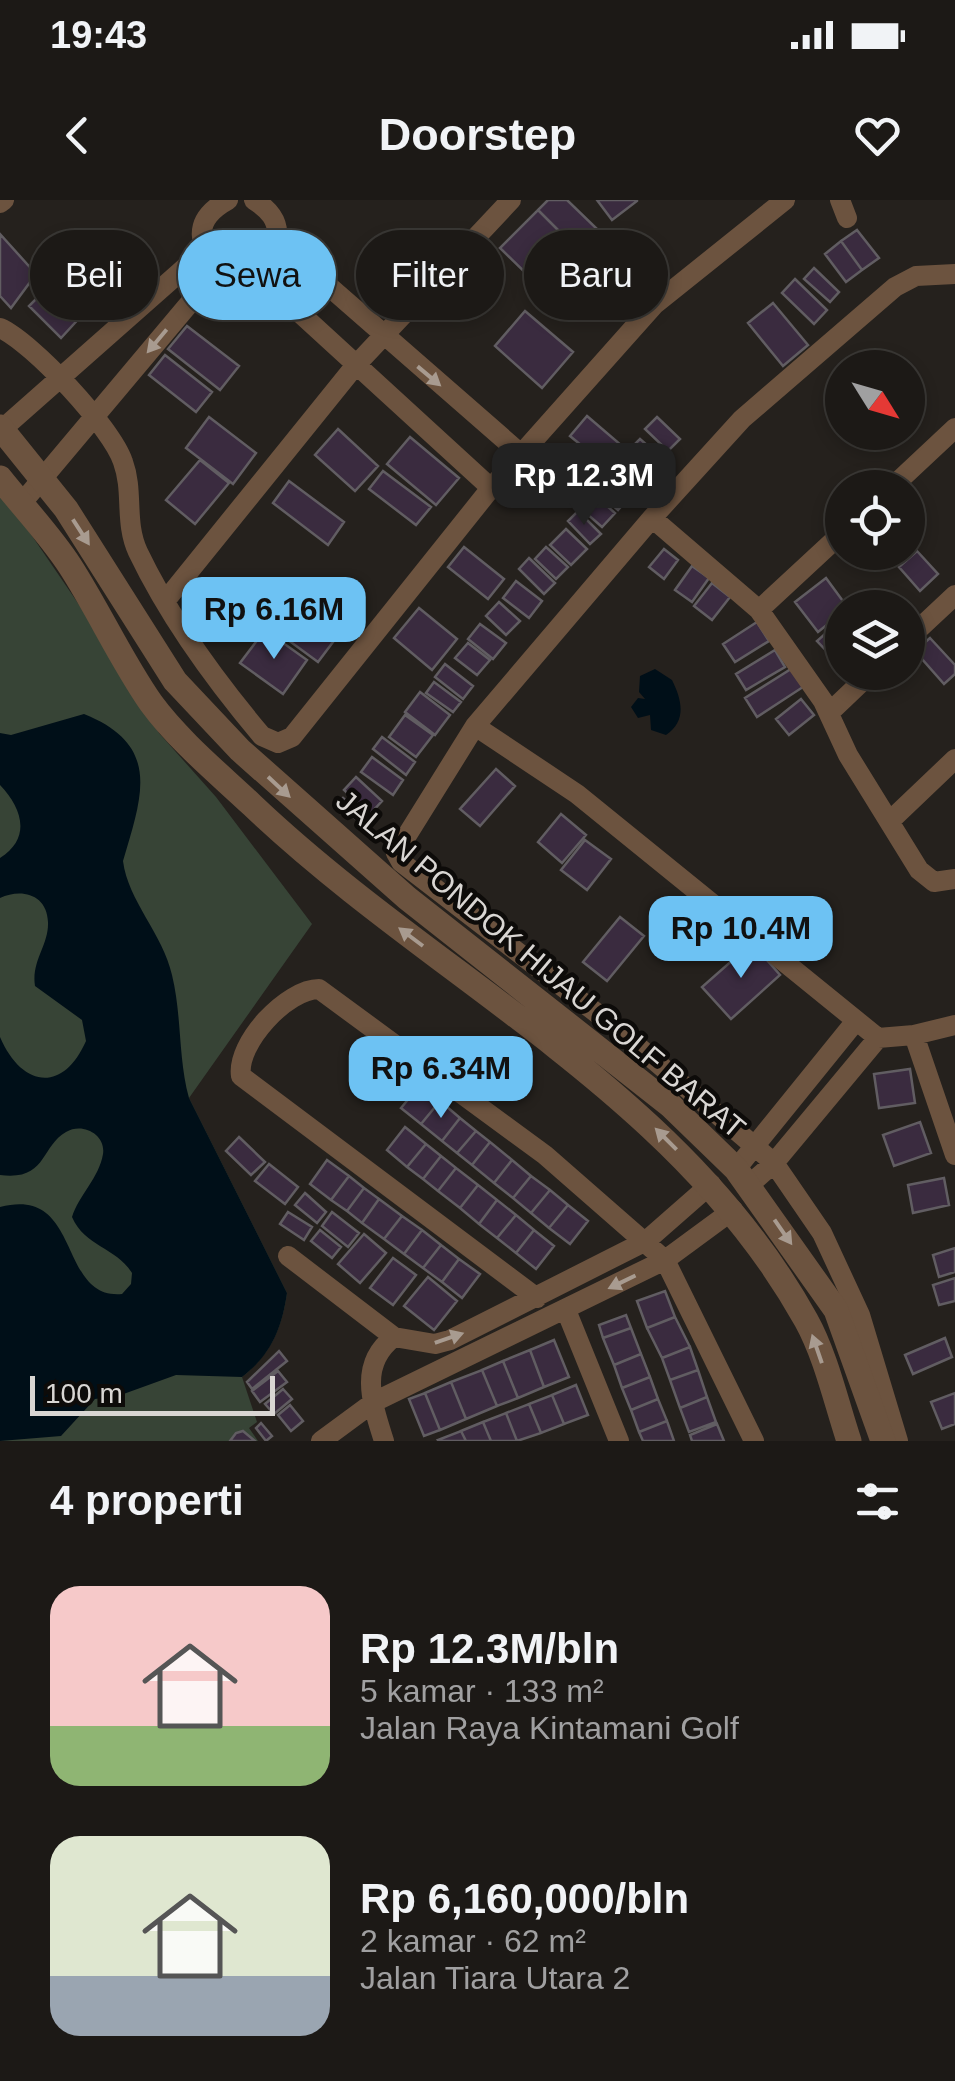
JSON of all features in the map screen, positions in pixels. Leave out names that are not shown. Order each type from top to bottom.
[{"type":"street","points":[[207,230],[208,216],[228,200]]},
{"type":"street","points":[[254,200],[273,216],[275,230]]},
{"type":"street","points":[[166,600],[354,366],[511,200]]},
{"type":"street","points":[[0,328],[18,336],[94,417],[123,461],[128,525],[193,649],[262,736],[278,743],[292,737],[491,488],[654,305],[784,200]]},
{"type":"street","points":[[898,1441],[860,1314],[822,1233],[774,1164],[756,1144],[620,1031],[401,862],[396,853],[399,841],[475,726],[742,419],[895,287],[916,276],[955,274]]},
{"type":"street","points":[[1,429],[62,381],[178,275]]},
{"type":"street","points":[[336,295],[521,454]]},
{"type":"street","points":[[21,504],[178,317]]},
{"type":"street","points":[[306,320],[491,488]]},
{"type":"street","points":[[910,470],[955,428]]},
{"type":"street","name":"JALAN PONDOK HIJAU GOLF BARAT","points":[[1,429],[66,508],[175,681],[300,805],[407,898],[531,992],[670,1106],[742,1177],[836,1310],[880,1432]]},
{"type":"street","name":"JALAN PONDOK HIJAU GOLF BARAT","points":[[0,478],[68,563],[154,706],[253,806],[355,895],[515,1014],[655,1128],[711,1184],[809,1325],[848,1437]]},
{"type":"street","points":[[652,518],[759,610],[829,713],[848,754],[918,870],[934,882],[955,879]]},
{"type":"street","points":[[759,610],[825,549]]},
{"type":"street","points":[[925,623],[955,594]]},
{"type":"street","points":[[154,706],[175,681]]},
{"type":"street","points":[[829,713],[853,690]]},
{"type":"street","points":[[475,726],[577,794],[878,1038],[914,1036],[955,1025]]},
{"type":"street","points":[[891,820],[955,759]]},
{"type":"street","points":[[536,1298],[242,1076],[245,1052],[275,1014],[306,991],[319,989],[544,1154],[646,1241],[665,1260],[754,1441]]},
{"type":"street","points":[[515,1014],[531,992]]},
{"type":"street","points":[[742,1177],[756,1144],[855,1022]]},
{"type":"street","points":[[914,1036],[955,1156]]},
{"type":"street","points":[[742,1177],[774,1164],[878,1038]]},
{"type":"street","points":[[288,1256],[394,1337],[442,1343],[646,1241],[711,1184]]},
{"type":"street","points":[[321,1441],[374,1402],[665,1260],[732,1210]]},
{"type":"street","points":[[566,1310],[616,1440]]},
{"type":"street","points":[[384,1441],[370,1367],[394,1337]]},
{"type":"street","points":[[848,1437],[880,1432]]},
{"type":"green space","points":[[0,489],[84,612],[159,733],[216,797],[312,924],[189,1098],[287,1293],[274,1340],[242,1377],[257,1422],[249,1428],[258,1441],[0,1441]]},
{"type":"shaded area","points":[[655,669],[672,680],[680,702],[680,717],[666,735],[651,730],[650,715],[638,718],[631,707],[638,698],[645,699],[639,692],[640,676]]},
{"type":"shaded area","points":[[84,714],[109,726],[135,756],[140,793],[123,861],[126,876],[168,960],[189,1098],[287,1293],[274,1340],[261,1360],[242,1377],[176,1375],[118,1396],[95,1399],[61,1436],[0,1441],[0,1207],[26,1205],[45,1212],[58,1226],[87,1280],[101,1291],[122,1294],[131,1284],[132,1273],[125,1264],[85,1235],[72,1217],[101,1163],[103,1147],[97,1136],[73,1129],[58,1138],[35,1168],[26,1173],[0,1175],[0,1037],[19,1066],[42,1078],[65,1070],[86,1041],[82,1020],[35,986],[35,969],[48,930],[43,905],[24,894],[0,898],[0,858],[17,841],[20,823],[14,803],[0,785],[0,733],[11,735]]},
{"type":"building","points":[[548,200],[567,200],[596,228],[558,230],[538,210]]},
{"type":"building","points":[[597,200],[637,200],[637,201],[612,220]]},
{"type":"building","points":[[538,210],[558,230],[524,230],[524,271],[504,252],[504,244]]},
{"type":"building","points":[[857,230],[879,258],[862,270],[841,241]]},
{"type":"building","points":[[0,234],[30,267],[30,282],[11,308],[0,296]]},
{"type":"building","points":[[841,241],[862,270],[846,282],[825,254]]},
{"type":"building","points":[[814,268],[839,292],[830,302],[804,279]]},
{"type":"building","points":[[795,279],[827,310],[814,324],[782,293]]},
{"type":"building","points":[[773,303],[808,345],[783,366],[748,323]]},
{"type":"building","points":[[524,312],[524,320],[536,320],[573,352],[542,388],[495,346]]},
{"type":"building","points":[[43,320],[78,320],[61,338]]},
{"type":"building","points":[[187,326],[239,366],[220,390],[168,349]]},
{"type":"building","points":[[165,355],[212,392],[196,412],[149,375]]},
{"type":"building","points":[[587,416],[621,445],[604,464],[570,436]]},
{"type":"building","points":[[209,417],[256,453],[233,484],[186,448]]},
{"type":"building","points":[[657,417],[680,439],[668,451],[645,429]]},
{"type":"building","points":[[338,429],[378,466],[355,491],[315,455]]},
{"type":"building","points":[[410,437],[459,478],[436,505],[387,464]]},
{"type":"building","points":[[640,439],[664,460],[651,473],[628,451]]},
{"type":"building","points":[[200,460],[229,483],[195,524],[166,500]]},
{"type":"building","points":[[610,469],[635,491],[618,510],[593,489]]},
{"type":"building","points":[[383,471],[431,507],[416,525],[369,489]]},
{"type":"building","points":[[289,481],[344,522],[328,545],[273,503]]},
{"type":"building","points":[[590,491],[615,513],[602,527],[577,505]]},
{"type":"building","points":[[578,511],[601,534],[590,544],[568,521]]},
{"type":"building","points":[[566,529],[587,549],[571,565],[550,545]]},
{"type":"building","points":[[464,547],[504,579],[488,599],[448,567]]},
{"type":"building","points":[[546,547],[568,567],[556,579],[535,559]]},
{"type":"building","points":[[664,549],[678,560],[664,579],[649,567]]},
{"type":"building","points":[[529,558],[555,583],[544,594],[519,569]]},
{"type":"building","points":[[925,560],[938,574],[919,590],[902,570],[925,570]]},
{"type":"building","points":[[692,566],[709,578],[692,602],[675,590]]},
{"type":"building","points":[[826,578],[835,590],[825,590],[825,626],[818,632],[795,602]]},
{"type":"building","points":[[516,581],[542,601],[529,618],[503,598]]},
{"type":"building","points":[[712,583],[730,597],[712,620],[694,606]]},
{"type":"building","points":[[282,599],[336,638],[318,662],[265,623]]},
{"type":"building","points":[[499,602],[520,621],[506,635],[486,616]]},
{"type":"building","points":[[419,608],[457,639],[432,670],[394,638]]},
{"type":"building","points":[[757,622],[769,641],[735,662],[723,644]]},
{"type":"building","points":[[480,624],[506,643],[493,659],[468,639]]},
{"type":"building","points":[[265,630],[307,660],[283,694],[240,663]]},
{"type":"building","points":[[930,638],[955,665],[955,674],[944,684],[925,662],[925,642]]},
{"type":"building","points":[[468,643],[490,660],[477,675],[455,658]]},
{"type":"building","points":[[775,650],[785,667],[746,690],[736,674]]},
{"type":"building","points":[[445,664],[473,686],[463,699],[435,677]]},
{"type":"building","points":[[791,669],[803,687],[757,717],[745,698]]},
{"type":"building","points":[[434,682],[461,702],[453,712],[426,693]]},
{"type":"building","points":[[420,692],[450,715],[435,735],[405,712]]},
{"type":"building","points":[[801,699],[814,715],[789,735],[776,719]]},
{"type":"building","points":[[405,715],[433,735],[416,757],[389,737]]},
{"type":"building","points":[[382,737],[415,762],[406,775],[373,749]]},
{"type":"building","points":[[372,757],[403,780],[393,795],[361,772]]},
{"type":"building","points":[[496,769],[515,786],[480,826],[460,809]]},
{"type":"building","points":[[356,777],[382,801],[370,814],[344,790]]},
{"type":"building","points":[[343,798],[363,815],[358,821],[338,803]]},
{"type":"building","points":[[561,814],[586,835],[562,863],[538,842]]},
{"type":"building","points":[[585,840],[611,859],[587,890],[561,870]]},
{"type":"building","points":[[620,917],[644,936],[607,981],[583,962]]},
{"type":"building","points":[[752,943],[780,975],[731,1019],[702,987]]},
{"type":"building","points":[[910,1069],[915,1103],[879,1108],[874,1074]]},
{"type":"building","points":[[420,1085],[440,1101],[421,1124],[401,1108]]},
{"type":"building","points":[[440,1101],[460,1118],[442,1141],[421,1124]]},
{"type":"building","points":[[460,1118],[476,1131],[457,1153],[442,1141]]},
{"type":"building","points":[[920,1122],[931,1153],[894,1166],[883,1135]]},
{"type":"building","points":[[405,1127],[426,1144],[407,1167],[387,1150]]},
{"type":"building","points":[[476,1131],[490,1142],[472,1165],[457,1153]]},
{"type":"building","points":[[239,1137],[265,1162],[251,1175],[226,1151]]},
{"type":"building","points":[[490,1142],[512,1160],[494,1183],[472,1165]]},
{"type":"building","points":[[426,1144],[441,1156],[423,1179],[407,1167]]},
{"type":"building","points":[[441,1156],[456,1168],[438,1191],[423,1179]]},
{"type":"building","points":[[327,1160],[349,1176],[331,1200],[310,1184]]},
{"type":"building","points":[[512,1160],[531,1176],[513,1198],[494,1183]]},
{"type":"building","points":[[269,1164],[298,1187],[285,1204],[255,1181]]},
{"type":"building","points":[[456,1168],[478,1185],[460,1208],[438,1191]]},
{"type":"building","points":[[349,1176],[364,1188],[347,1211],[331,1200]]},
{"type":"building","points":[[531,1176],[550,1190],[531,1213],[513,1198]]},
{"type":"building","points":[[944,1178],[949,1205],[913,1213],[908,1185]]},
{"type":"building","points":[[478,1185],[497,1200],[479,1224],[460,1208]]},
{"type":"building","points":[[364,1188],[379,1199],[362,1223],[347,1211]]},
{"type":"building","points":[[550,1190],[568,1205],[549,1228],[531,1213]]},
{"type":"building","points":[[305,1193],[326,1212],[317,1223],[295,1205]]},
{"type":"building","points":[[379,1199],[402,1216],[384,1239],[362,1223]]},
{"type":"building","points":[[497,1200],[516,1215],[497,1238],[479,1224]]},
{"type":"building","points":[[568,1205],[588,1221],[570,1244],[549,1228]]},
{"type":"building","points":[[288,1212],[312,1227],[304,1240],[280,1224]]},
{"type":"building","points":[[332,1212],[359,1233],[348,1247],[322,1226]]},
{"type":"building","points":[[516,1215],[534,1230],[516,1253],[497,1238]]},
{"type":"building","points":[[402,1216],[422,1230],[404,1254],[384,1239]]},
{"type":"building","points":[[320,1230],[341,1247],[332,1258],[311,1241]]},
{"type":"building","points":[[422,1230],[441,1245],[423,1268],[404,1254]]},
{"type":"building","points":[[534,1230],[554,1246],[536,1269],[516,1253]]},
{"type":"building","points":[[364,1234],[386,1253],[360,1283],[338,1264]]},
{"type":"building","points":[[441,1245],[459,1259],[442,1282],[423,1268]]},
{"type":"building","points":[[955,1248],[955,1272],[939,1277],[933,1255]]},
{"type":"building","points":[[393,1258],[416,1275],[393,1305],[370,1288]]},
{"type":"building","points":[[459,1259],[480,1274],[462,1298],[442,1282]]},
{"type":"building","points":[[428,1277],[457,1301],[434,1330],[404,1306]]},
{"type":"building","points":[[955,1278],[955,1301],[939,1305],[933,1285]]},
{"type":"building","points":[[665,1291],[675,1317],[647,1328],[637,1301]]},
{"type":"building","points":[[626,1315],[631,1328],[603,1338],[599,1325]]},
{"type":"building","points":[[675,1317],[690,1347],[662,1358],[647,1328]]},
{"type":"building","points":[[631,1328],[641,1354],[614,1365],[603,1338]]},
{"type":"building","points":[[945,1338],[952,1357],[913,1374],[905,1355]]},
{"type":"building","points":[[554,1340],[569,1377],[544,1387],[530,1350]]},
{"type":"building","points":[[690,1347],[698,1370],[670,1380],[662,1358]]},
{"type":"building","points":[[530,1350],[544,1387],[518,1398],[503,1361]]},
{"type":"building","points":[[279,1351],[287,1361],[252,1389],[247,1382]]},
{"type":"building","points":[[641,1354],[650,1377],[622,1388],[614,1365]]},
{"type":"building","points":[[503,1361],[518,1398],[497,1406],[482,1370]]},
{"type":"building","points":[[482,1370],[497,1406],[466,1419],[451,1382]]},
{"type":"building","points":[[698,1370],[707,1397],[680,1408],[670,1380]]},
{"type":"building","points":[[278,1371],[287,1382],[260,1402],[252,1391]]},
{"type":"building","points":[[650,1377],[658,1399],[631,1410],[622,1388]]},
{"type":"building","points":[[451,1382],[466,1419],[440,1430],[425,1393]]},
{"type":"building","points":[[576,1385],[588,1415],[564,1424],[552,1395]]},
{"type":"building","points":[[283,1389],[292,1399],[274,1414],[265,1404]]},
{"type":"building","points":[[425,1393],[440,1430],[424,1436],[409,1399]]},
{"type":"building","points":[[955,1393],[955,1424],[942,1429],[931,1402]]},
{"type":"building","points":[[552,1395],[564,1424],[541,1433],[529,1404]]},
{"type":"building","points":[[707,1397],[716,1422],[689,1432],[680,1408]]},
{"type":"building","points":[[658,1399],[667,1421],[639,1432],[631,1410]]},
{"type":"building","points":[[529,1404],[541,1433],[517,1441],[506,1413]]},
{"type":"building","points":[[290,1405],[303,1421],[291,1431],[278,1415]]},
{"type":"building","points":[[506,1413],[517,1441],[491,1441],[483,1422]]},
{"type":"building","points":[[667,1421],[674,1441],[643,1441],[639,1432]]},
{"type":"building","points":[[483,1422],[491,1441],[466,1441],[461,1431]]},
{"type":"building","points":[[261,1423],[272,1436],[266,1441],[256,1428]]},
{"type":"building","points":[[717,1424],[724,1441],[692,1441],[690,1435]]},
{"type":"building","points":[[243,1431],[255,1441],[230,1441],[236,1433]]},
{"type":"building","points":[[461,1431],[466,1441],[438,1440]]}]
